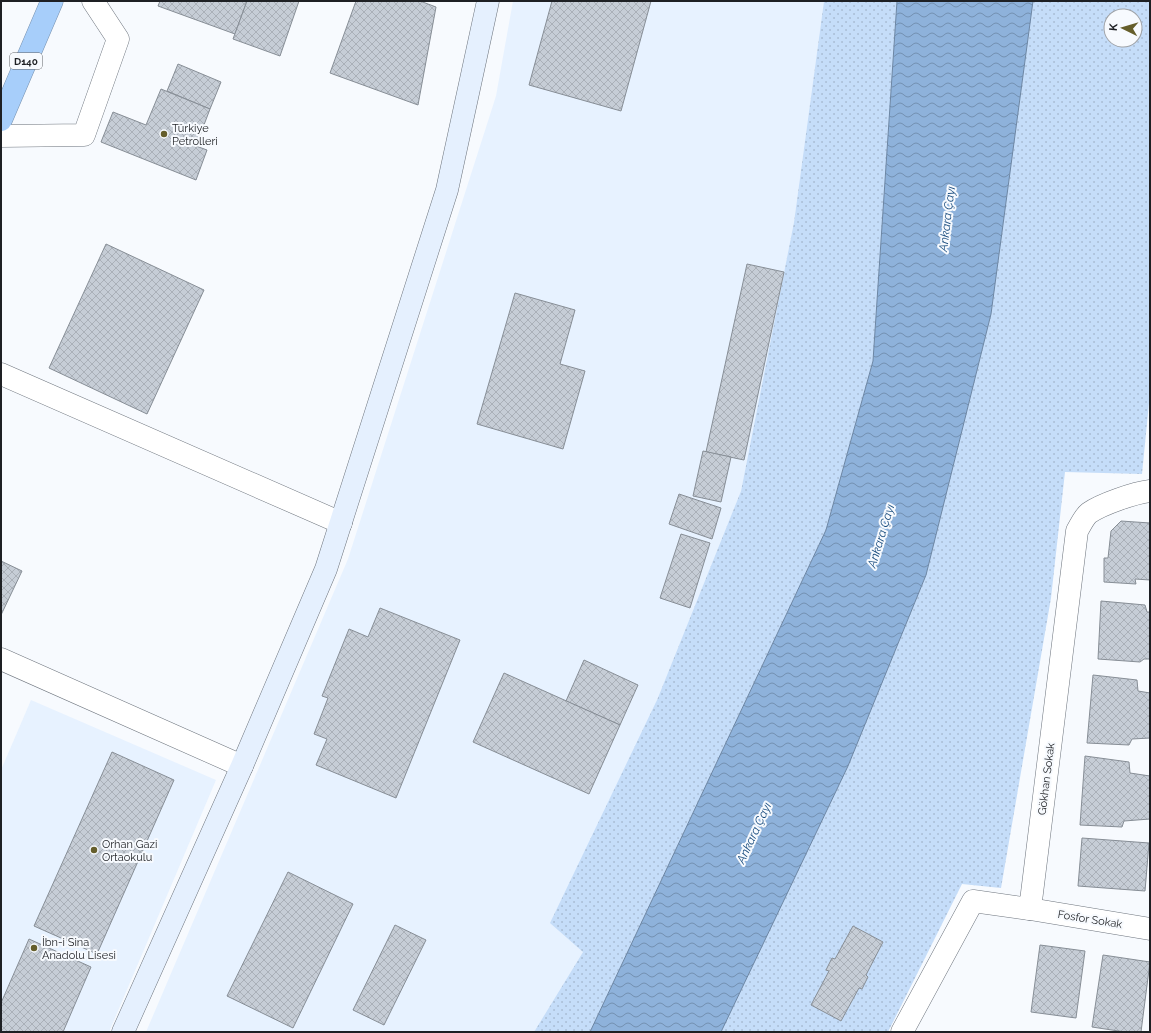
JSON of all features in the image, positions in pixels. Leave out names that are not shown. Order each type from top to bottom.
[{"type":"highway","name":"D140","points":[[1,120],[52,1]]},
{"type":"street","points":[[1,136],[84,135],[118,39],[93,1]]},
{"type":"street","points":[[123,1032],[242,766],[326,569],[447,190],[488,1]]},
{"type":"street","points":[[1,374],[341,523]]},
{"type":"street","name":"Gökhan Sokak","points":[[1030,909],[1077,531],[1087,514],[1140,492],[1150,491]]},
{"type":"street","points":[[1,659],[242,766]]},
{"type":"street","points":[[902,1032],[973,901],[1030,909]]},
{"type":"street","name":"Fosfor Sokak","points":[[1030,909],[1150,929]]},
{"type":"shaded area","points":[[513,1],[824,1],[794,222],[741,491],[657,700],[583,952],[534,1032],[146,1032],[348,559],[496,96]]},
{"type":"shaded area","points":[[824,1],[897,1],[873,361],[826,530],[590,1032],[534,1032],[583,952],[550,923],[657,700],[741,491],[794,222]]},
{"type":"shaded area","points":[[1033,1],[1150,1],[1150,393],[1142,474],[1065,472],[1051,598],[1001,888],[962,884],[888,1032],[721,1032],[848,766],[926,575],[991,314]]},
{"type":"shaded area","name":"Orhan Gazi Ortaokulu","points":[[31,700],[216,780],[109,1032],[1,1032],[1,770]]},
{"type":"water","name":"Ankara Çayı","points":[[897,1],[1033,1],[991,314],[926,575],[848,766],[721,1032],[590,1032],[826,530],[873,361]]},
{"type":"building","points":[[160,1],[247,1],[235,34],[158,6]]},
{"type":"building","points":[[247,1],[299,1],[280,56],[233,39]]},
{"type":"building","points":[[356,1],[420,1],[436,7],[418,105],[330,73]]},
{"type":"building","points":[[552,1],[651,1],[621,111],[529,85]]},
{"type":"building","points":[[178,64],[221,82],[210,109],[167,91]]},
{"type":"building","points":[[161,89],[210,109],[196,146],[207,150],[196,180],[101,142],[113,112],[146,125]]},
{"type":"building","points":[[106,244],[204,290],[147,414],[49,368]]},
{"type":"building","points":[[747,264],[784,272],[744,460],[706,452]]},
{"type":"building","points":[[515,293],[575,310],[560,364],[585,371],[563,449],[477,424]]},
{"type":"building","points":[[703,451],[731,457],[721,502],[693,496]]},
{"type":"building","points":[[679,494],[721,508],[712,539],[669,524]]},
{"type":"building","points":[[1121,521],[1150,523],[1150,580],[1135,579],[1136,584],[1104,582],[1104,558],[1108,558],[1111,531]]},
{"type":"building","points":[[681,534],[710,543],[690,608],[660,598]]},
{"type":"building","points":[[1,561],[22,571],[1,615]]},
{"type":"building","points":[[1101,601],[1145,605],[1147,612],[1150,612],[1150,659],[1144,659],[1140,662],[1098,659]]},
{"type":"building","points":[[380,608],[460,640],[396,798],[316,765],[327,739],[314,734],[328,698],[322,696],[349,629],[368,637]]},
{"type":"building","points":[[584,660],[638,685],[620,725],[566,701]]},
{"type":"building","points":[[504,673],[620,725],[589,794],[473,742]]},
{"type":"building","points":[[1093,675],[1137,680],[1138,691],[1150,693],[1150,738],[1132,739],[1129,745],[1087,743]]},
{"type":"building","points":[[112,752],[174,780],[97,954],[34,926]]},
{"type":"building","points":[[1085,756],[1129,762],[1130,773],[1150,776],[1150,819],[1124,821],[1122,827],[1080,825]]},
{"type":"building","points":[[1082,838],[1149,843],[1145,891],[1078,886]]},
{"type":"building","points":[[288,872],[353,904],[293,1028],[227,996]]},
{"type":"building","points":[[395,925],[426,940],[384,1025],[353,1010]]},
{"type":"building","points":[[853,926],[883,942],[866,975],[868,977],[862,989],[859,988],[841,1021],[811,1005],[829,971],[826,970],[832,958],[835,959]]},
{"type":"building","points":[[29,939],[91,967],[63,1032],[1,1032],[1,1003]]},
{"type":"building","points":[[1040,945],[1085,951],[1076,1018],[1031,1012]]},
{"type":"building","points":[[1103,955],[1150,962],[1141,1032],[1125,1032],[1092,1027]]},
{"type":"place","name":"Türkiye Petrolleri","points":[[164,134]]},
{"type":"place","name":"Orhan Gazi Ortaokulu","points":[[94,850]]},
{"type":"place","name":"İbn-i Sina Anadolu Lisesi","points":[[34,948]]}]
